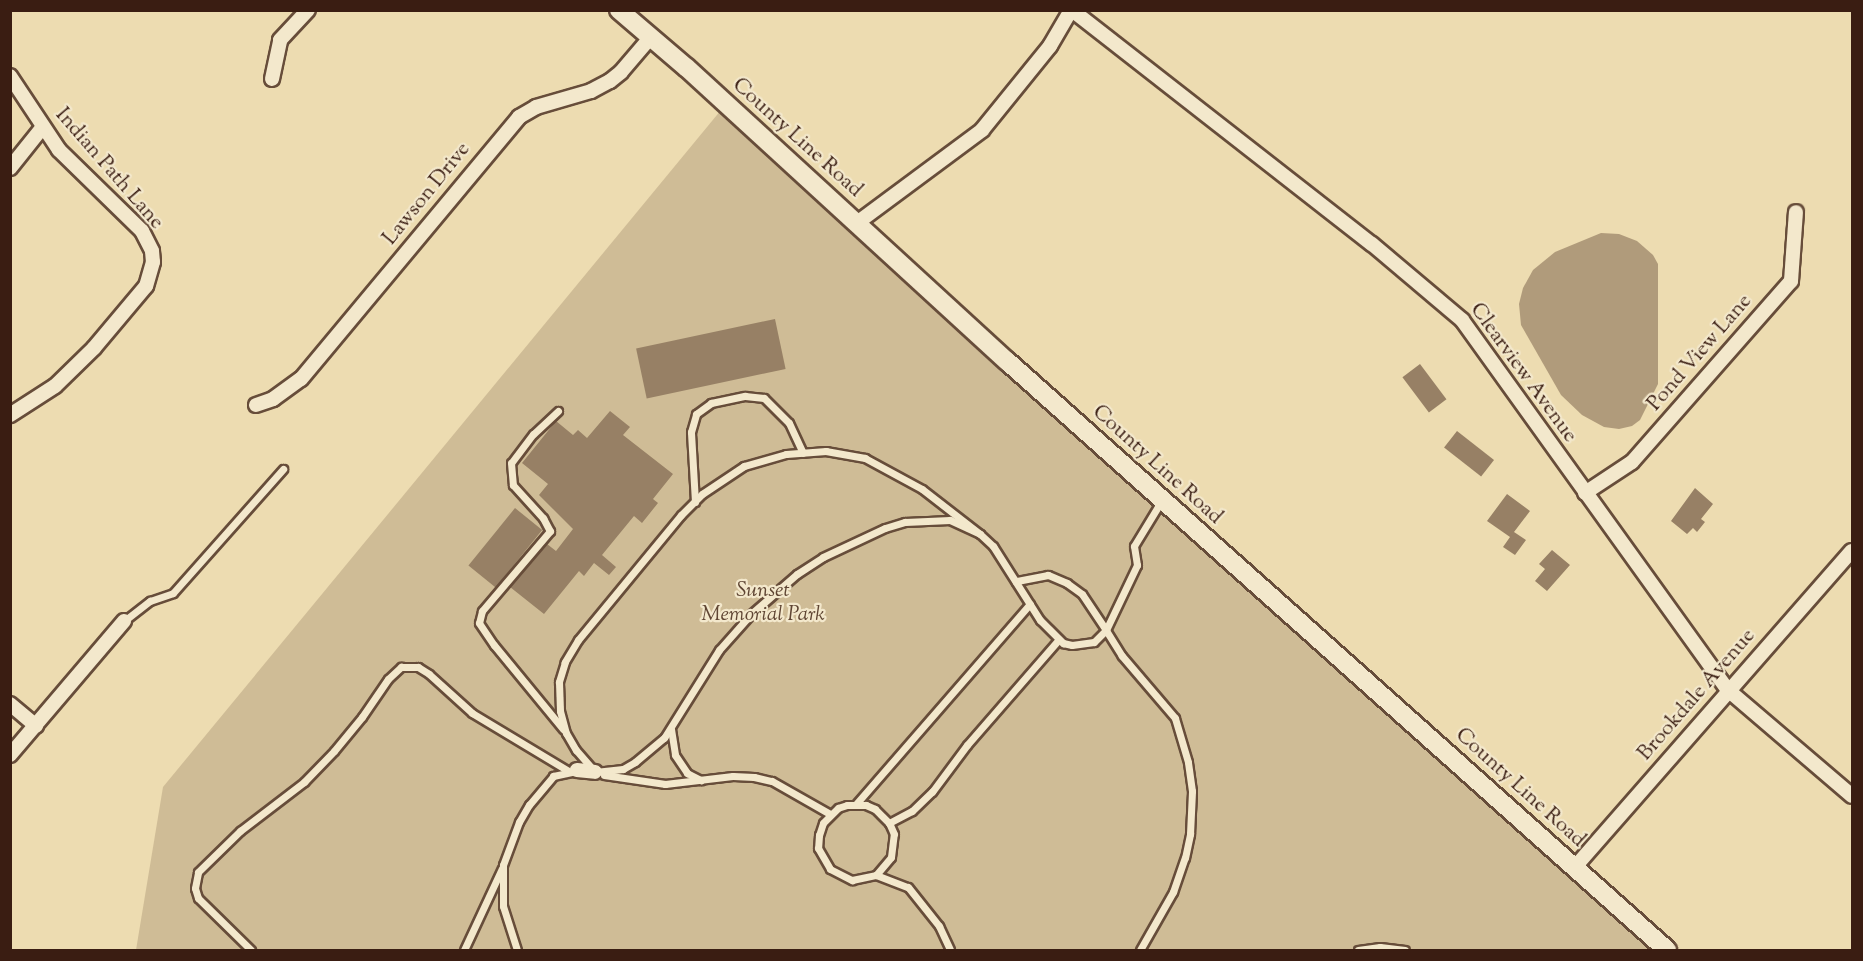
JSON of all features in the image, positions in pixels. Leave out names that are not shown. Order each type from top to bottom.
[{"type":"main road","name":"County Line Road","points":[[619,10],[687,68],[1162,500],[1667,951]]},
{"type":"street","points":[[272,79],[280,40],[308,10]]},
{"type":"street","points":[[857,224],[982,130],[1050,46],[1072,10]]},
{"type":"street","name":"Clearview Avenue","points":[[1072,10],[1372,244],[1462,320],[1728,690],[1852,795]]},
{"type":"street","name":"Lawson Drive","points":[[256,405],[288,391],[301,379],[519,117],[536,107],[591,91],[610,81],[621,72],[650,38]]},
{"type":"street","name":"Indian Path Lane","points":[[10,76],[42,128],[59,150],[142,231],[152,251],[153,267],[146,286],[70,373],[40,398],[10,415]]},
{"type":"street","points":[[10,168],[42,128]]},
{"type":"street","name":"Pond View Lane","points":[[1585,493],[1632,462],[1791,281],[1796,212]]},
{"type":"street","name":"Brookdale Avenue","points":[[1575,867],[1852,551]]},
{"type":"street","points":[[10,755],[124,621]]},
{"type":"street","points":[[10,704],[36,726]]},
{"type":"street","points":[[574,771],[595,772]]},
{"type":"lane","points":[[695,502],[690,432],[696,414],[711,403],[746,396],[764,398],[789,423],[803,453]]},
{"type":"lane","points":[[558,411],[533,434],[512,463],[513,485],[543,518],[550,531],[482,611],[479,623],[595,772],[608,772],[629,766],[651,750],[671,729],[719,650],[751,614],[797,574],[823,557],[885,528],[905,522],[950,520],[980,534]]},
{"type":"lane","points":[[566,733],[558,698],[566,662],[578,640],[695,502],[724,477],[744,466],[766,458],[803,453],[846,453],[873,461],[922,489],[993,546],[1040,620],[1059,639],[1072,645],[1094,642],[1106,630],[1137,565],[1134,546],[1162,500]]},
{"type":"lane","points":[[124,621],[150,601],[173,593],[283,470]]},
{"type":"lane","points":[[1016,582],[1048,575],[1067,583],[1082,594],[1122,657],[1175,718],[1188,762],[1191,791],[1190,834],[1185,858],[1173,892],[1140,951]]},
{"type":"lane","points":[[856,804],[1030,604]]},
{"type":"lane","points":[[889,823],[912,811],[932,792],[967,745],[1059,639]]},
{"type":"lane","points":[[251,951],[198,898],[195,888],[198,872],[240,831],[304,782],[334,751],[362,717],[388,679],[400,667],[418,667],[429,674],[472,713],[574,771],[665,784],[733,776],[772,781],[830,814]]},
{"type":"lane","points":[[671,729],[675,754],[687,773],[701,780]]},
{"type":"lane","points":[[464,951],[503,865],[519,822],[529,804],[553,776],[574,771]]},
{"type":"lane","points":[[876,875],[891,857],[894,834],[889,823],[875,809],[856,804],[847,805],[830,814],[823,823],[818,848],[830,869],[852,880],[876,875],[908,887],[939,926],[950,951]]},
{"type":"lane","points":[[503,865],[504,906],[517,951]]},
{"type":"lane","points":[[1358,951],[1380,947],[1405,951]]},
{"type":"green space","name":"Sunset Memorial Park","points":[[726,104],[1669,950],[136,950],[163,787]]},
{"type":"shaded area","points":[[1601,233],[1619,234],[1637,241],[1653,255],[1658,264],[1658,384],[1640,420],[1632,426],[1619,429],[1604,427],[1582,415],[1561,395],[1521,325],[1519,304],[1523,288],[1533,270],[1555,252]]},
{"type":"building","points":[[775,319],[786,369],[647,398],[636,349]]},
{"type":"building","points":[[1420,364],[1446,399],[1429,412],[1402,377]]},
{"type":"building","points":[[610,411],[630,427],[623,435],[673,474],[653,499],[658,503],[642,523],[634,516],[602,555],[616,567],[609,575],[594,563],[584,576],[579,571],[544,614],[510,587],[547,544],[556,551],[573,529],[539,495],[548,484],[522,463],[556,421],[573,435],[578,430],[587,438]]},
{"type":"building","points":[[1457,431],[1494,460],[1481,476],[1444,448]]},
{"type":"building","points":[[1695,488],[1713,504],[1701,519],[1705,522],[1697,532],[1693,528],[1687,534],[1671,521]]},
{"type":"building","points":[[1507,494],[1530,511],[1514,532],[1526,540],[1515,555],[1503,547],[1510,537],[1487,521]]},
{"type":"building","points":[[515,508],[542,530],[496,588],[468,566]]},
{"type":"building","points":[[1552,550],[1570,565],[1547,591],[1535,581],[1545,569],[1539,564]]}]
